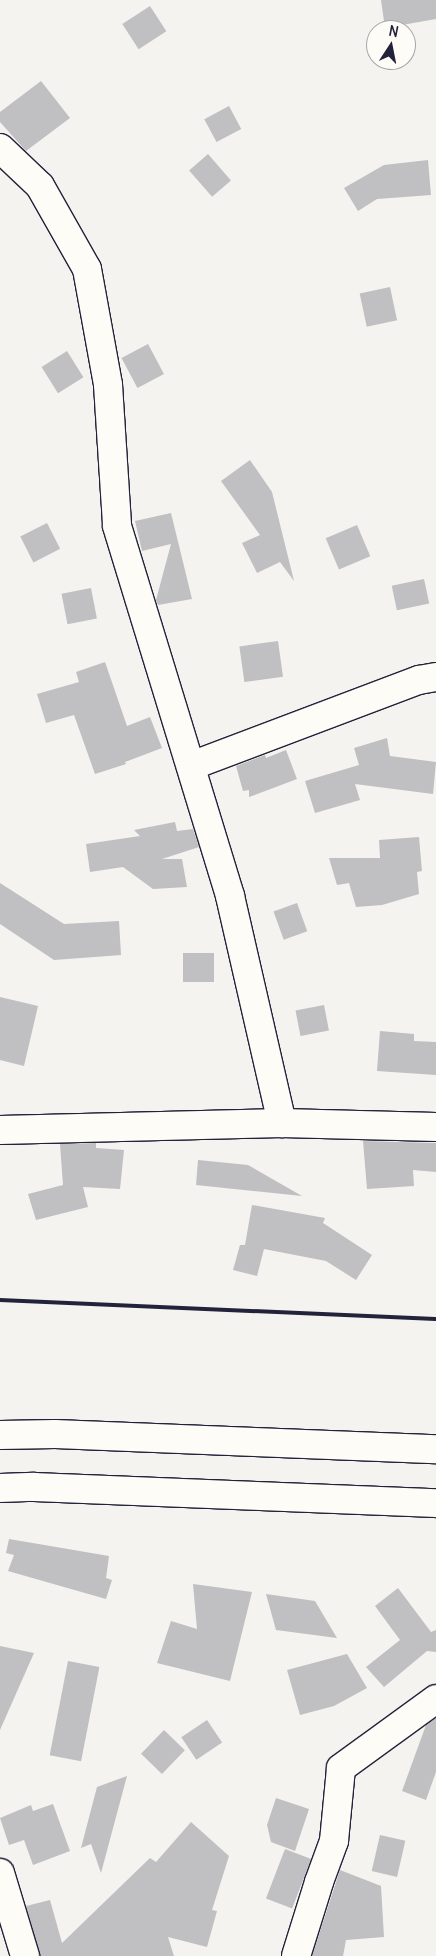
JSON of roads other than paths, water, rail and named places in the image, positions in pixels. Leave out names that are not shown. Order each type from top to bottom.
[{"type":"main road","points":[[0,148],[40,186],[87,269],[108,385],[117,526],[230,896],[282,1123]]},
{"type":"main road","points":[[191,766],[419,680],[436,677]]},
{"type":"main road","points":[[0,1130],[282,1123],[436,1127]]},
{"type":"main road","points":[[0,1435],[55,1434],[436,1449]]},
{"type":"main road","points":[[0,1488],[34,1487],[436,1504]]},
{"type":"main road","points":[[296,1956],[334,1841],[341,1768],[436,1699]]},
{"type":"main road","points":[[0,1873],[25,1956]]},
{"type":"railway","points":[[0,1300],[436,1319]]}]
